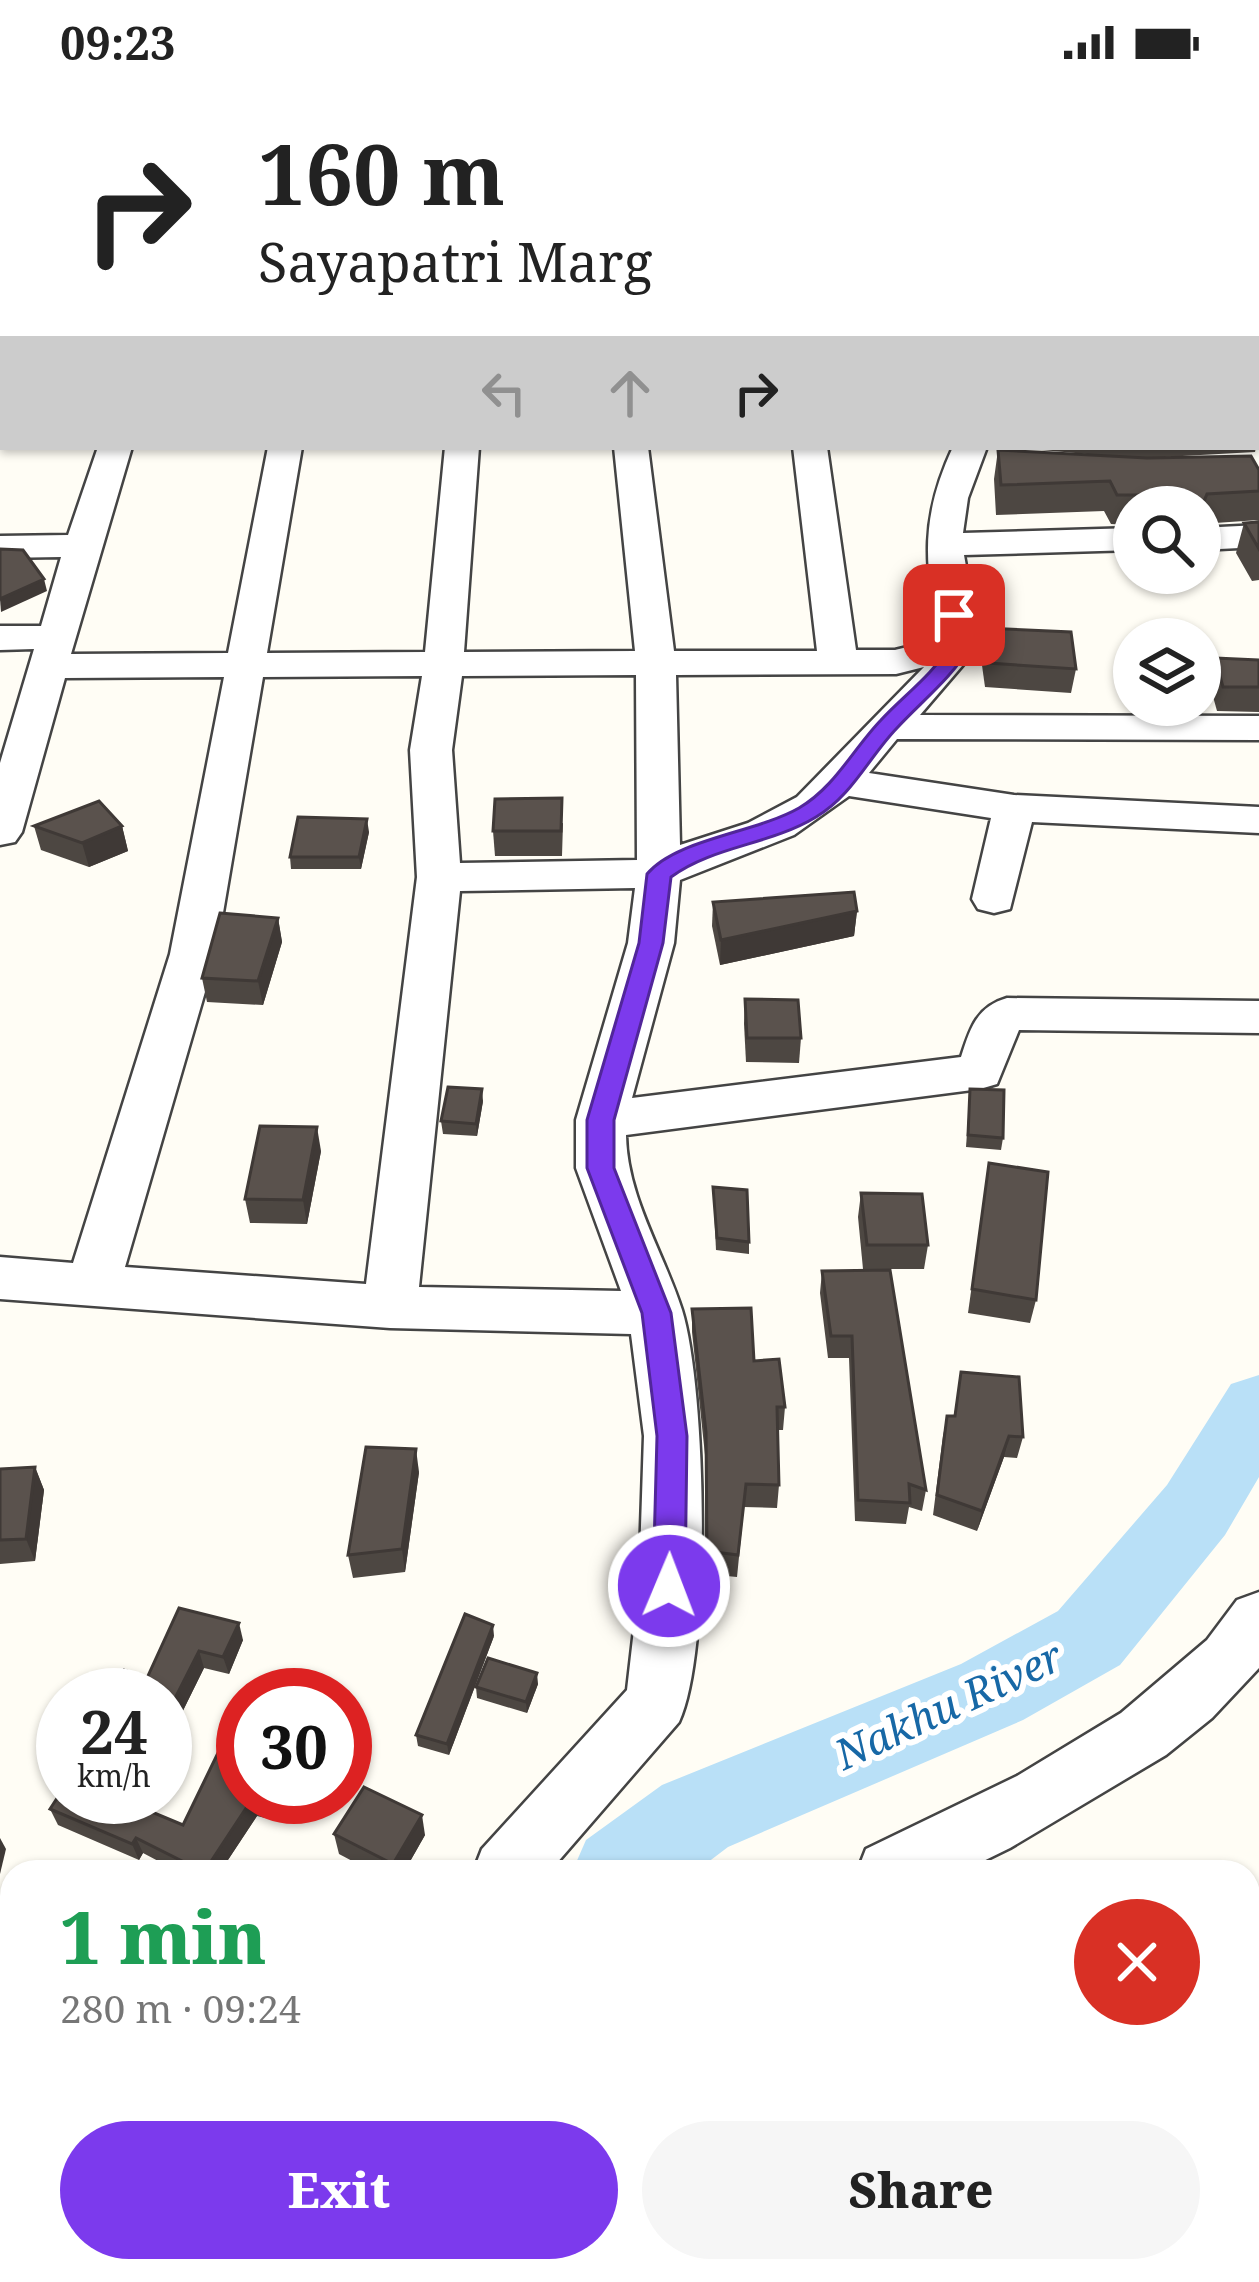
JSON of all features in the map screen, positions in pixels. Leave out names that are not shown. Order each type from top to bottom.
[{"type":"street","points":[[0,832],[81,546],[114,450]]},
{"type":"street","points":[[93,1285],[193,954],[284,450]]},
{"type":"street","points":[[390,1307],[439,878],[431,750],[444,664],[462,450]]},
{"type":"street","points":[[517,1860],[657,1702],[669,1586],[672,1436],[656,1313],[601,1168],[601,1120],[651,943],[659,874],[656,667],[631,450]]},
{"type":"street","points":[[810,450],[838,662]]},
{"type":"street","points":[[439,878],[659,874],[684,855],[750,839],[810,811],[844,782],[886,727],[948,666],[961,645],[942,545],[950,485],[980,458]]},
{"type":"street","points":[[1221,537],[1259,536]]},
{"type":"street","points":[[942,545],[1113,540]]},
{"type":"street","points":[[0,547],[81,546]]},
{"type":"street","points":[[0,638],[53,652],[244,668],[896,662],[961,645]]},
{"type":"street","points":[[886,727],[1259,728]]},
{"type":"street","points":[[844,782],[1014,808],[1259,820]]},
{"type":"street","points":[[994,899],[1014,808]]},
{"type":"street","points":[[601,1120],[980,1072],[995,1025],[1006,1014],[1259,1018]]},
{"type":"street","points":[[0,1278],[390,1307],[656,1313]]},
{"type":"street","points":[[917,1860],[981,1831],[1188,1703],[1259,1619]]},
{"type":"building","points":[[998,450],[1147,458],[1251,456],[1259,470],[1259,491],[1221,493],[1221,486],[1113,487],[1110,481],[1001,485]]},
{"type":"building","points":[[1259,522],[1259,549],[1244,523]]},
{"type":"building","points":[[0,549],[23,550],[44,579],[0,599]]},
{"type":"building","points":[[984,628],[1071,632],[1076,669],[988,663]]},
{"type":"building","points":[[1221,658],[1259,660],[1259,687],[1223,687]]},
{"type":"building","points":[[562,798],[561,831],[493,831],[495,799]]},
{"type":"building","points":[[99,801],[122,826],[82,843],[34,826]]},
{"type":"building","points":[[298,817],[367,819],[359,857],[290,857]]},
{"type":"building","points":[[854,892],[857,911],[721,940],[713,902]]},
{"type":"building","points":[[220,913],[278,918],[258,981],[202,978]]},
{"type":"building","points":[[745,999],[798,1000],[801,1038],[747,1038]]},
{"type":"building","points":[[448,1087],[482,1089],[476,1124],[441,1121]]},
{"type":"building","points":[[970,1089],[1004,1090],[1003,1138],[968,1135]]},
{"type":"building","points":[[260,1126],[317,1127],[303,1200],[245,1199]]},
{"type":"building","points":[[989,1163],[1048,1172],[1036,1300],[972,1289]]},
{"type":"building","points":[[713,1187],[747,1190],[749,1242],[717,1238]]},
{"type":"building","points":[[861,1193],[922,1194],[928,1245],[867,1245]]},
{"type":"building","points":[[890,1270],[926,1490],[909,1484],[910,1503],[858,1500],[852,1336],[831,1336],[822,1271]]},
{"type":"building","points":[[751,1308],[754,1361],[779,1359],[785,1407],[777,1407],[779,1485],[746,1484],[738,1555],[707,1551],[706,1432],[692,1309]]},
{"type":"building","points":[[961,1372],[1019,1377],[1023,1437],[1009,1436],[982,1511],[937,1495],[947,1416],[955,1416]]},
{"type":"building","points":[[366,1447],[416,1449],[402,1549],[348,1555]]},
{"type":"building","points":[[35,1467],[26,1539],[0,1540],[0,1469]]},
{"type":"building","points":[[179,1608],[239,1623],[223,1657],[199,1651],[190,1668],[152,1668]]},
{"type":"building","points":[[465,1614],[493,1625],[447,1744],[416,1735]]},
{"type":"building","points":[[488,1658],[537,1673],[526,1702],[476,1687]]},
{"type":"building","points":[[216,1757],[216,1824],[236,1824],[212,1860],[180,1860],[136,1838],[132,1844],[85,1824],[192,1824],[192,1806]]},
{"type":"building","points":[[372,1791],[422,1815],[395,1860],[385,1860],[334,1834],[340,1824],[372,1824]]},
{"type":"waterway","name":"Nakhu River","points":[[635,1860],[695,1816],[992,1692],[1089,1638],[1196,1510],[1259,1407]]},
{"type":"route","points":[[669,1586],[672,1436],[656,1313],[601,1168],[601,1120],[651,943],[659,874],[684,855],[750,839],[810,811],[844,782],[886,727],[948,666],[961,645],[954,615]]}]
